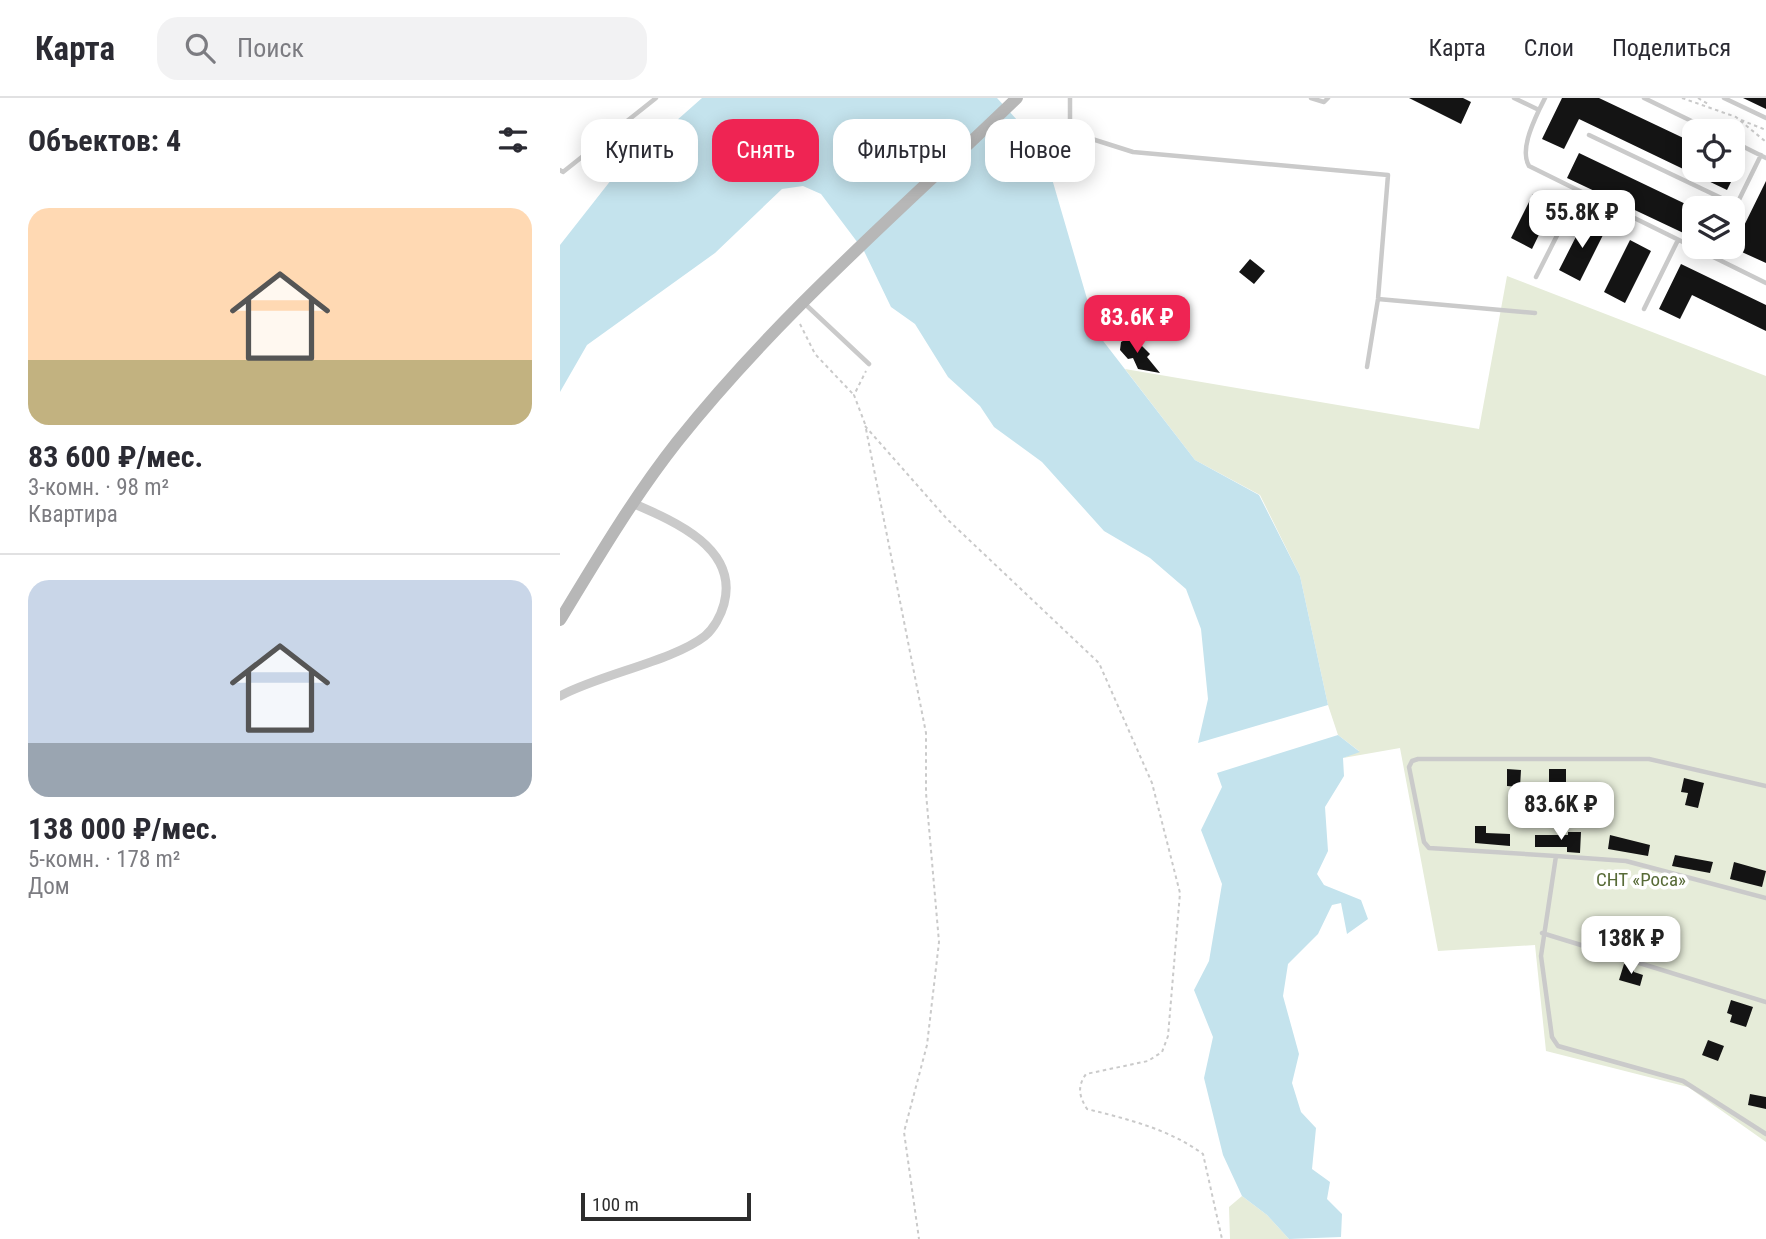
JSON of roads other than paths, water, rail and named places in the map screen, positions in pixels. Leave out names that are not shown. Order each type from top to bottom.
[{"type":"main road","points":[[560,620],[632,503],[710,402],[804,303],[1016,99]]},
{"type":"street","points":[[560,695],[586,681],[671,653],[705,636],[721,616],[727,591],[722,564],[708,546],[670,520],[632,503]]},
{"type":"lane","points":[[560,170],[564,172],[656,98]]},
{"type":"lane","points":[[1069,98],[1070,132],[1133,152],[1388,175],[1378,299],[1367,367]]},
{"type":"lane","points":[[1311,98],[1324,102],[1328,98]]},
{"type":"lane","points":[[1514,98],[1539,110]]},
{"type":"lane","points":[[1545,98],[1530,128],[1526,160],[1535,170],[1682,242]]},
{"type":"lane","points":[[1644,98],[1687,119]]},
{"type":"lane","points":[[1724,98],[1766,118]]},
{"type":"lane","points":[[1589,135],[1718,196]]},
{"type":"lane","points":[[1742,196],[1763,157],[1745,148]]},
{"type":"lane","points":[[1536,277],[1579,192]]},
{"type":"lane","points":[[1644,309],[1678,240]]},
{"type":"lane","points":[[1718,259],[1766,283]]},
{"type":"lane","points":[[1378,299],[1535,313]]},
{"type":"lane","points":[[804,303],[869,364]]},
{"type":"lane","points":[[1766,786],[1649,759],[1418,759],[1410,764],[1424,842],[1429,848],[1636,863],[1766,898]]},
{"type":"lane","points":[[1556,856],[1542,933],[1542,977],[1552,1037],[1558,1046],[1683,1080],[1766,1134]]},
{"type":"lane","points":[[1542,933],[1766,1002]]},
{"type":"water","points":[[702,98],[997,98],[1016,119],[985,119],[985,182],[1053,182],[1097,333],[1195,460],[1259,495],[1300,576],[1328,705],[1198,743],[1208,699],[1201,629],[1186,589],[1150,558],[1104,531],[1042,462],[994,427],[980,406],[948,377],[915,324],[891,307],[864,251],[821,194],[803,186],[782,189],[715,253],[587,345],[560,392],[560,245],[610,182],[698,182],[698,119],[678,119]]},
{"type":"water","points":[[1338,735],[1360,752],[1343,758],[1344,776],[1325,807],[1328,851],[1317,874],[1324,885],[1361,900],[1368,919],[1347,934],[1341,903],[1332,905],[1318,934],[1288,964],[1283,996],[1299,1054],[1292,1083],[1301,1112],[1316,1128],[1312,1169],[1330,1182],[1327,1199],[1342,1214],[1341,1237],[1289,1239],[1267,1215],[1242,1196],[1223,1155],[1204,1078],[1213,1037],[1194,990],[1209,961],[1222,884],[1201,830],[1222,787],[1217,773]]},
{"type":"park label","name":"СНТ «Роса»","points":[[1641,879]]}]
